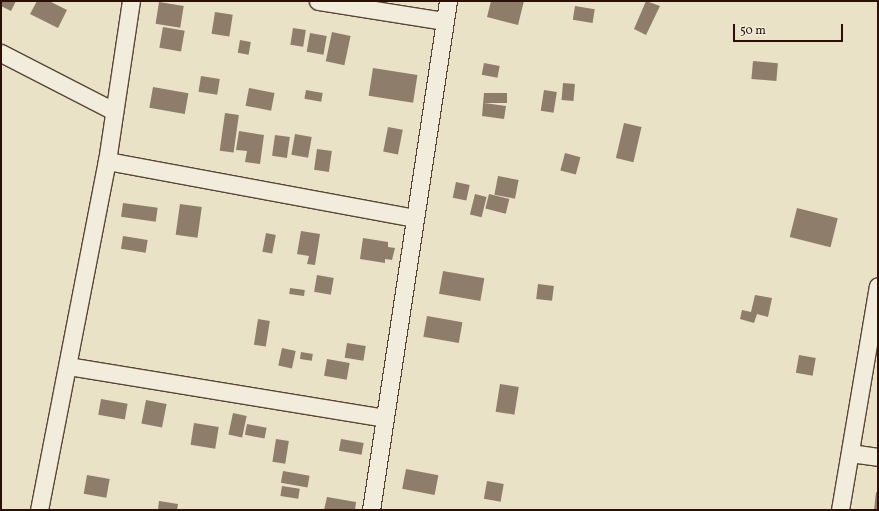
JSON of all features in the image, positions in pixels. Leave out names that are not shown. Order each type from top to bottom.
[{"type":"street","points":[[39,510],[107,161],[131,1]]},
{"type":"street","points":[[318,1],[444,22]]},
{"type":"street","points":[[371,510],[448,1]]},
{"type":"street","points":[[1,53],[114,111]]},
{"type":"street","points":[[107,161],[414,218]]},
{"type":"street","points":[[840,510],[878,286]]},
{"type":"street","points":[[68,366],[384,418]]},
{"type":"street","points":[[850,453],[878,457]]},
{"type":"building","points":[[1,1],[16,1],[11,11],[1,6]]},
{"type":"building","points":[[37,1],[49,1],[67,10],[58,28],[30,14]]},
{"type":"building","points":[[491,1],[524,1],[518,25],[487,17]]},
{"type":"building","points":[[646,1],[660,6],[646,35],[634,29]]},
{"type":"building","points":[[159,2],[184,6],[180,28],[156,24]]},
{"type":"building","points":[[575,6],[595,9],[593,23],[573,20]]},
{"type":"building","points":[[215,12],[233,15],[229,37],[212,34]]},
{"type":"building","points":[[163,27],[185,31],[181,52],[159,48]]},
{"type":"building","points":[[293,28],[306,30],[303,47],[290,45]]},
{"type":"building","points":[[332,32],[351,36],[344,65],[326,61]]},
{"type":"building","points":[[310,33],[327,36],[323,55],[307,52]]},
{"type":"building","points":[[240,40],[251,42],[249,55],[238,53]]},
{"type":"building","points":[[753,61],[778,63],[776,81],[751,79]]},
{"type":"building","points":[[484,63],[500,66],[497,78],[482,75]]},
{"type":"building","points":[[373,68],[417,75],[413,103],[369,96]]},
{"type":"building","points":[[201,76],[220,79],[217,95],[198,92]]},
{"type":"building","points":[[563,83],[575,84],[573,101],[562,100]]},
{"type":"building","points":[[153,87],[188,93],[185,114],[149,108]]},
{"type":"building","points":[[249,88],[275,93],[271,111],[246,106]]},
{"type":"building","points":[[306,90],[323,93],[321,102],[304,99]]},
{"type":"building","points":[[544,90],[557,92],[554,113],[541,111]]},
{"type":"building","points":[[484,93],[507,93],[507,103],[484,103],[506,106],[504,119],[482,116]]},
{"type":"building","points":[[225,113],[239,115],[234,153],[220,151]]},
{"type":"building","points":[[624,123],[642,127],[633,162],[616,158]]},
{"type":"building","points":[[388,127],[403,130],[398,154],[383,152]]},
{"type":"building","points":[[239,131],[264,135],[260,164],[245,162],[247,151],[236,150]]},
{"type":"building","points":[[295,134],[312,137],[308,158],[291,155]]},
{"type":"building","points":[[275,135],[290,137],[287,158],[272,156]]},
{"type":"building","points":[[317,149],[332,151],[329,172],[314,170]]},
{"type":"building","points":[[565,153],[580,157],[576,175],[560,170]]},
{"type":"building","points":[[498,176],[519,180],[515,199],[494,195]]},
{"type":"building","points":[[456,182],[470,185],[466,201],[453,198]]},
{"type":"building","points":[[475,194],[487,197],[482,217],[470,214]]},
{"type":"building","points":[[489,194],[509,199],[506,214],[485,209]]},
{"type":"building","points":[[123,203],[158,208],[156,222],[121,217]]},
{"type":"building","points":[[180,204],[202,207],[197,238],[176,235]]},
{"type":"building","points":[[797,208],[838,218],[830,247],[790,237]]},
{"type":"building","points":[[301,231],[320,234],[315,265],[307,264],[309,256],[297,254]]},
{"type":"building","points":[[266,233],[276,235],[272,254],[262,252]]},
{"type":"building","points":[[123,236],[148,240],[146,253],[121,249]]},
{"type":"building","points":[[363,238],[388,242],[388,247],[395,248],[392,260],[385,259],[385,263],[360,259]]},
{"type":"building","points":[[443,271],[484,278],[480,301],[439,294]]},
{"type":"building","points":[[317,275],[334,278],[331,295],[314,292]]},
{"type":"building","points":[[538,284],[554,286],[552,301],[536,299]]},
{"type":"building","points":[[290,288],[305,290],[304,296],[289,294]]},
{"type":"building","points":[[755,295],[772,298],[768,317],[757,314],[754,323],[740,319],[742,310],[751,312]]},
{"type":"building","points":[[427,316],[462,322],[459,343],[423,337]]},
{"type":"building","points":[[258,319],[270,321],[266,347],[254,345]]},
{"type":"building","points":[[347,343],[366,346],[363,361],[345,358]]},
{"type":"building","points":[[282,348],[296,351],[292,369],[278,366]]},
{"type":"building","points":[[301,352],[313,354],[312,361],[300,359]]},
{"type":"building","points":[[799,355],[816,358],[813,376],[796,373]]},
{"type":"building","points":[[327,359],[350,363],[347,380],[324,376]]},
{"type":"building","points":[[500,384],[519,387],[514,415],[496,412]]},
{"type":"building","points":[[101,399],[128,404],[125,419],[98,415]]},
{"type":"building","points":[[146,400],[167,404],[162,428],[141,424]]},
{"type":"building","points":[[233,413],[247,416],[242,437],[228,435]]},
{"type":"building","points":[[194,423],[219,427],[215,449],[191,445]]},
{"type":"building","points":[[247,424],[267,428],[265,439],[245,435]]},
{"type":"building","points":[[276,439],[289,441],[285,464],[272,462]]},
{"type":"building","points":[[341,439],[364,443],[362,455],[339,451]]},
{"type":"building","points":[[406,469],[438,475],[435,495],[402,489]]},
{"type":"building","points":[[283,471],[310,476],[308,488],[281,483]]},
{"type":"building","points":[[87,475],[110,479],[106,498],[84,494]]},
{"type":"building","points":[[487,481],[504,484],[501,502],[484,499]]},
{"type":"building","points":[[282,486],[300,489],[298,499],[280,496]]},
{"type":"building","points":[[876,492],[878,493],[878,510],[874,510]]},
{"type":"building","points":[[327,497],[356,502],[355,510],[324,510]]},
{"type":"building","points":[[159,501],[178,504],[177,510],[158,510]]}]
